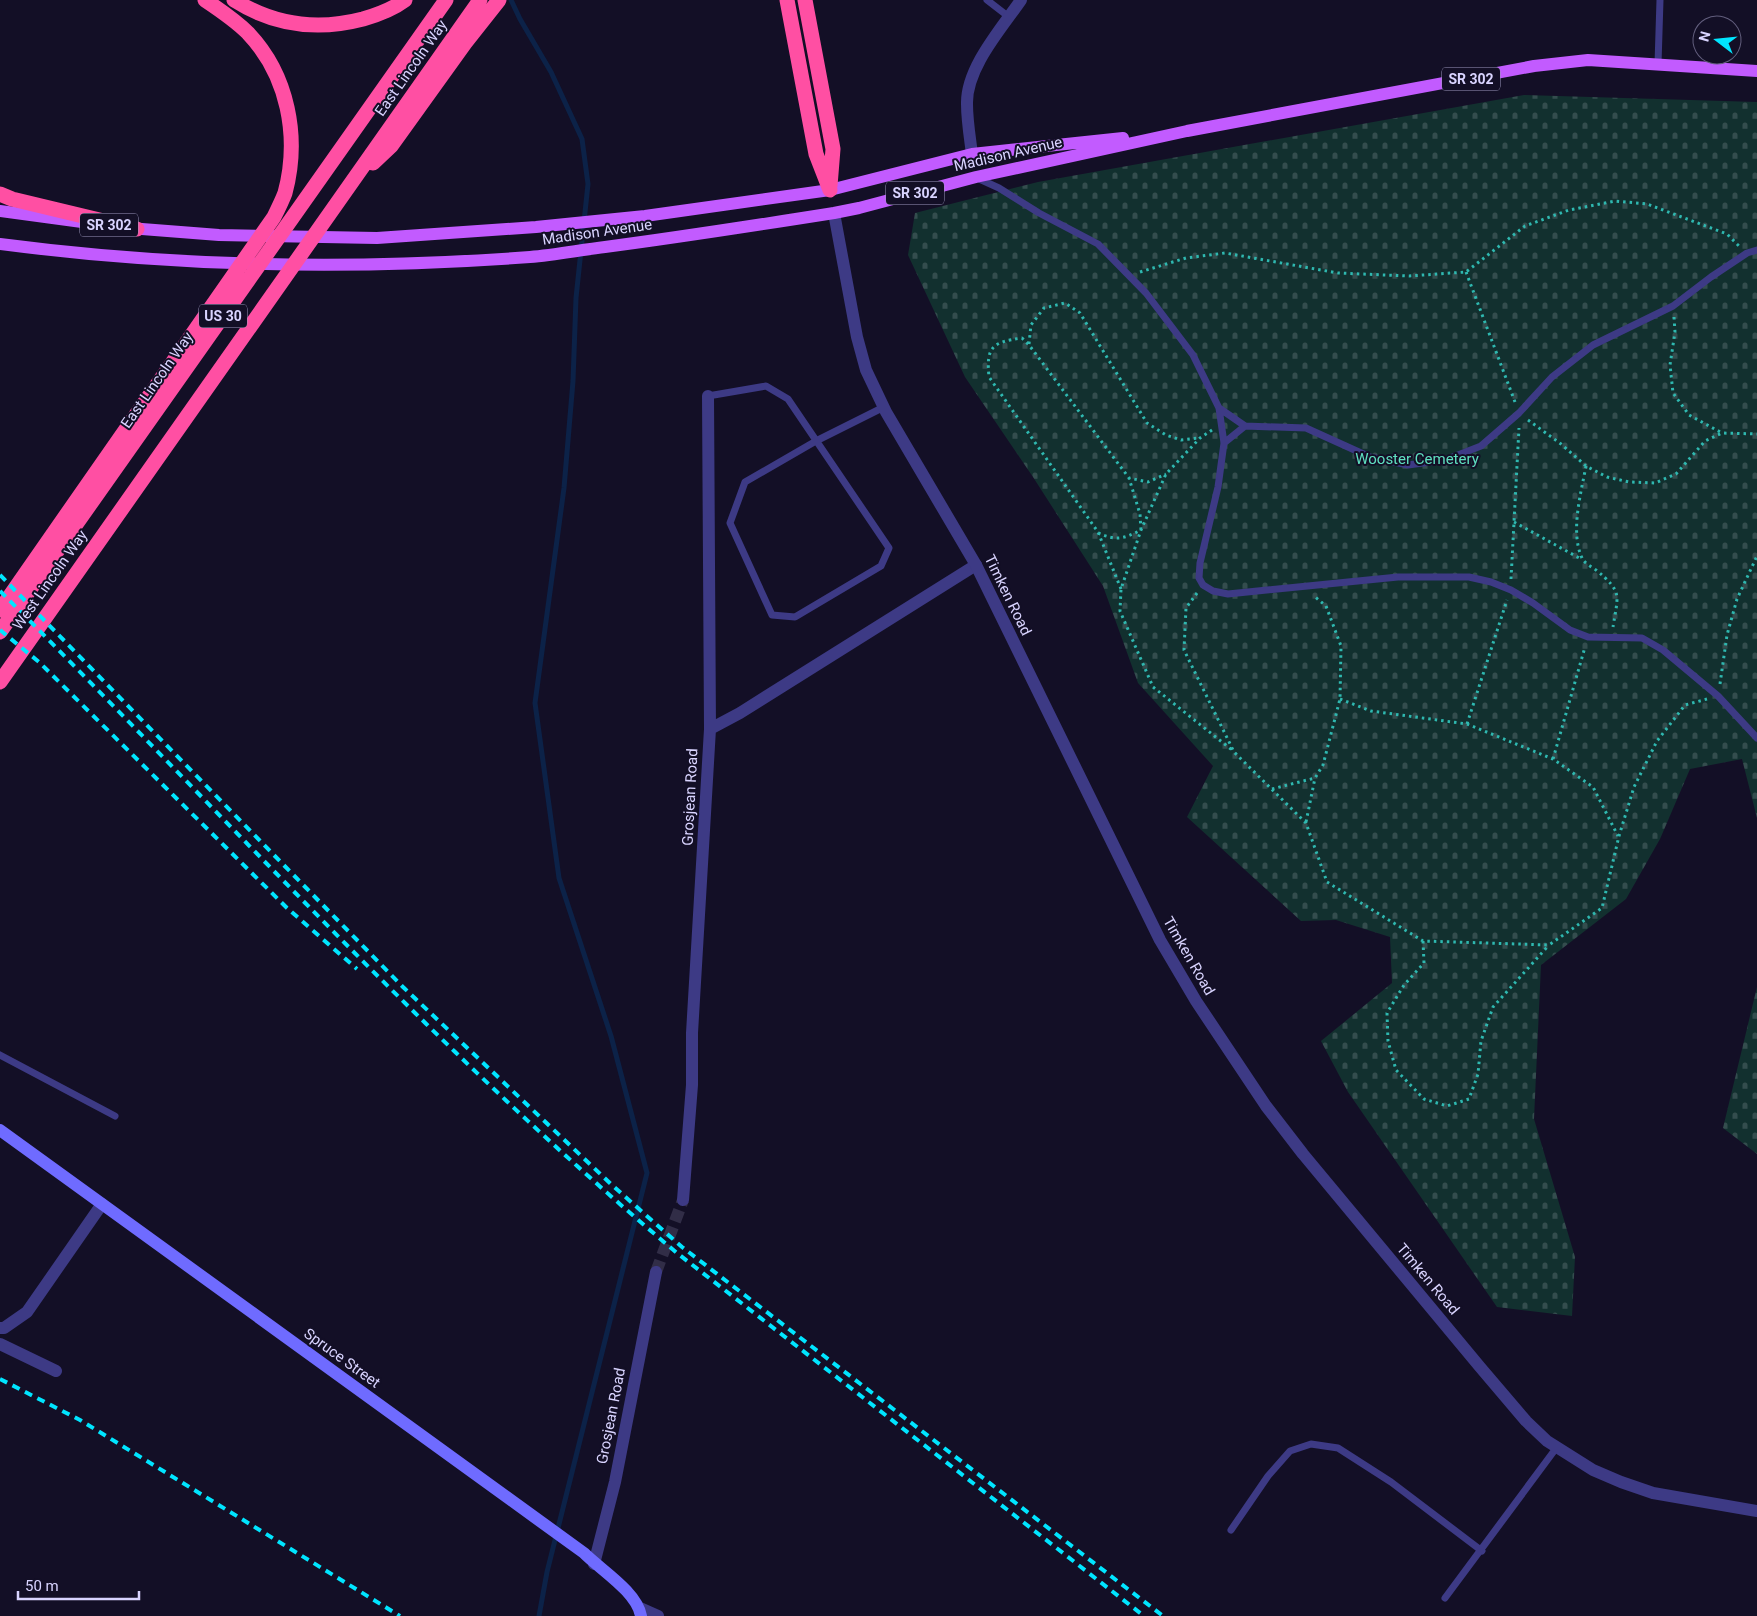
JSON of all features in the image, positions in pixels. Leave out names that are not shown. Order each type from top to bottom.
[{"type":"highway","points":[[0,610],[274,217],[284,194],[292,145],[291,122],[279,80],[265,55],[248,33],[206,0]]},
{"type":"highway","points":[[234,0],[246,8],[272,18],[293,24],[320,26],[345,23],[372,16],[397,6],[405,0]]},
{"type":"highway","name":"East Lincoln Way","points":[[0,632],[446,0]]},
{"type":"highway","name":"East Lincoln Way","points":[[112,523],[350,184],[463,36],[480,0]]},
{"type":"highway","points":[[463,36],[499,0]]},
{"type":"highway","points":[[787,0],[816,154],[830,190]]},
{"type":"highway","points":[[805,0],[833,148],[830,190]]},
{"type":"highway","points":[[0,194],[12,199],[137,229]]},
{"type":"highway","name":"West Lincoln Way","points":[[0,682],[112,523]]},
{"type":"main road","name":"Madison Avenue","points":[[0,244],[57,251],[195,261],[351,266],[531,257],[834,213],[976,177],[1188,131],[1534,66],[1588,60],[1757,71]]},
{"type":"main road","name":"Madison Avenue","points":[[0,211],[137,229],[219,235],[377,238],[536,227],[645,216],[830,190],[972,154],[1188,131]]},
{"type":"main road","points":[[830,190],[834,213]]},
{"type":"main road","name":"Spruce Street","points":[[0,1130],[584,1553],[594,1564],[618,1582],[641,1612]]},
{"type":"street","points":[[972,154],[966,104],[969,84],[976,65],[1021,0]]},
{"type":"street","name":"Timken Road","points":[[834,213],[857,337],[866,370],[884,407],[976,565],[1160,940],[1196,1001],[1266,1106],[1302,1154],[1526,1421],[1557,1447],[1593,1470],[1620,1482],[1653,1493],[1757,1511]]},
{"type":"street","name":"Grosjean Road","points":[[683,1200],[692,1084],[692,1033],[710,729],[708,396]]},
{"type":"street","points":[[710,729],[740,713],[976,565]]},
{"type":"street","points":[[0,1328],[4,1328],[27,1312],[102,1204]]},
{"type":"street","name":"Grosjean Road","points":[[594,1564],[615,1482],[656,1272]]},
{"type":"street","points":[[0,1344],[56,1371]]},
{"type":"street","name":"Spruce Street","points":[[641,1612],[658,1616]]},
{"type":"lane","points":[[987,0],[1009,17]]},
{"type":"lane","points":[[1658,64],[1660,0]]},
{"type":"lane","points":[[976,177],[999,188],[1038,213],[1098,244],[1146,293],[1193,355],[1220,408],[1224,443],[1218,487],[1200,562],[1199,578],[1203,585],[1213,591],[1228,594],[1398,577],[1469,577],[1491,582],[1511,590],[1533,603],[1570,630],[1588,638],[1642,638],[1663,650],[1718,696],[1757,738]]},
{"type":"lane","points":[[1220,408],[1245,426],[1306,428],[1370,457],[1408,464],[1445,460],[1481,446],[1519,413],[1552,377],[1593,345],[1672,306],[1711,277],[1747,254],[1757,250]]},
{"type":"lane","points":[[708,396],[766,386],[788,399],[816,441],[889,548],[881,566],[795,617],[772,615],[730,523],[745,482],[816,441],[884,407]]},
{"type":"lane","points":[[1224,443],[1245,426]]},
{"type":"lane","points":[[0,1055],[115,1116]]},
{"type":"lane","points":[[1231,1530],[1268,1476],[1290,1451],[1311,1444],[1338,1448],[1392,1482],[1482,1552]]},
{"type":"lane","points":[[1446,1598],[1482,1552],[1557,1447]]},
{"type":"path","points":[[1128,275],[1186,258],[1225,253],[1338,273],[1409,276],[1466,272],[1525,226],[1569,210],[1615,200],[1647,204],[1727,234],[1747,254]]},
{"type":"path","points":[[1466,272],[1519,413],[1511,590],[1468,724]]},
{"type":"path","points":[[1029,345],[1031,325],[1044,308],[1065,303],[1080,313],[1147,423],[1166,435],[1181,440],[1200,438]]},
{"type":"path","points":[[1672,306],[1675,332],[1670,365],[1673,393],[1689,415],[1722,433]]},
{"type":"path","points":[[1121,589],[1098,532],[989,377],[988,359],[991,350],[1004,340],[1022,338],[1029,345],[1129,478],[1140,514],[1141,530]]},
{"type":"path","points":[[1519,413],[1561,444],[1586,466],[1607,477],[1629,482],[1655,483],[1676,474],[1705,441],[1722,433],[1757,434]]},
{"type":"path","points":[[1222,424],[1200,438],[1166,474],[1141,530],[1121,589],[1120,611],[1152,687],[1234,752],[1306,823],[1327,882],[1423,941],[1549,945]]},
{"type":"path","points":[[1582,559],[1578,541],[1577,517],[1586,466]]},
{"type":"path","points":[[1129,478],[1148,482],[1166,474]]},
{"type":"path","points":[[1514,522],[1582,559],[1612,583],[1618,597],[1611,638]]},
{"type":"path","points":[[1098,532],[1111,539],[1125,538],[1141,530]]},
{"type":"path","points":[[1423,941],[1424,963],[1404,985],[1386,1013],[1388,1041],[1396,1070],[1424,1099],[1447,1106],[1469,1099],[1478,1074],[1481,1041],[1492,1007],[1549,945],[1602,908],[1619,836],[1634,786],[1657,741],[1685,705],[1718,696],[1727,635],[1737,599],[1757,556]]},
{"type":"path","points":[[1203,585],[1186,608],[1184,650],[1234,752]]},
{"type":"path","points":[[1302,586],[1326,606],[1341,646],[1340,699],[1323,765],[1316,778],[1306,823]]},
{"type":"path","points":[[1554,759],[1588,638]]},
{"type":"path","points":[[1340,699],[1371,711],[1468,724],[1554,759],[1593,787],[1619,836]]},
{"type":"path","points":[[1272,789],[1316,778]]},
{"type":"green space","name":"Wooster Cemetery","points":[[1524,95],[1757,102],[1757,818],[1742,759],[1690,769],[1660,839],[1626,899],[1541,965],[1534,1119],[1575,1257],[1572,1316],[1497,1307],[1348,1092],[1321,1041],[1392,983],[1390,937],[1336,920],[1301,921],[1187,817],[1213,766],[1138,683],[1103,586],[1033,477],[965,377],[908,255],[915,213],[1038,182]]},
{"type":"green space","points":[[1757,987],[1757,1154],[1723,1128]]},
{"type":"waterway","points":[[511,0],[551,72],[582,139],[588,184],[576,298],[573,381],[564,488],[535,703],[559,878],[611,1036],[647,1173],[547,1572],[539,1616]]},
{"type":"tunnel","points":[[656,1272],[683,1200]]},
{"type":"railway","points":[[0,575],[403,987],[613,1186],[682,1247],[1163,1616]]},
{"type":"railway","points":[[0,591],[415,1013],[500,1095],[588,1175],[677,1253],[1144,1616]]},
{"type":"railway","points":[[0,630],[39,662],[287,908],[357,969]]},
{"type":"railway","points":[[0,1379],[80,1420],[400,1616]]}]
